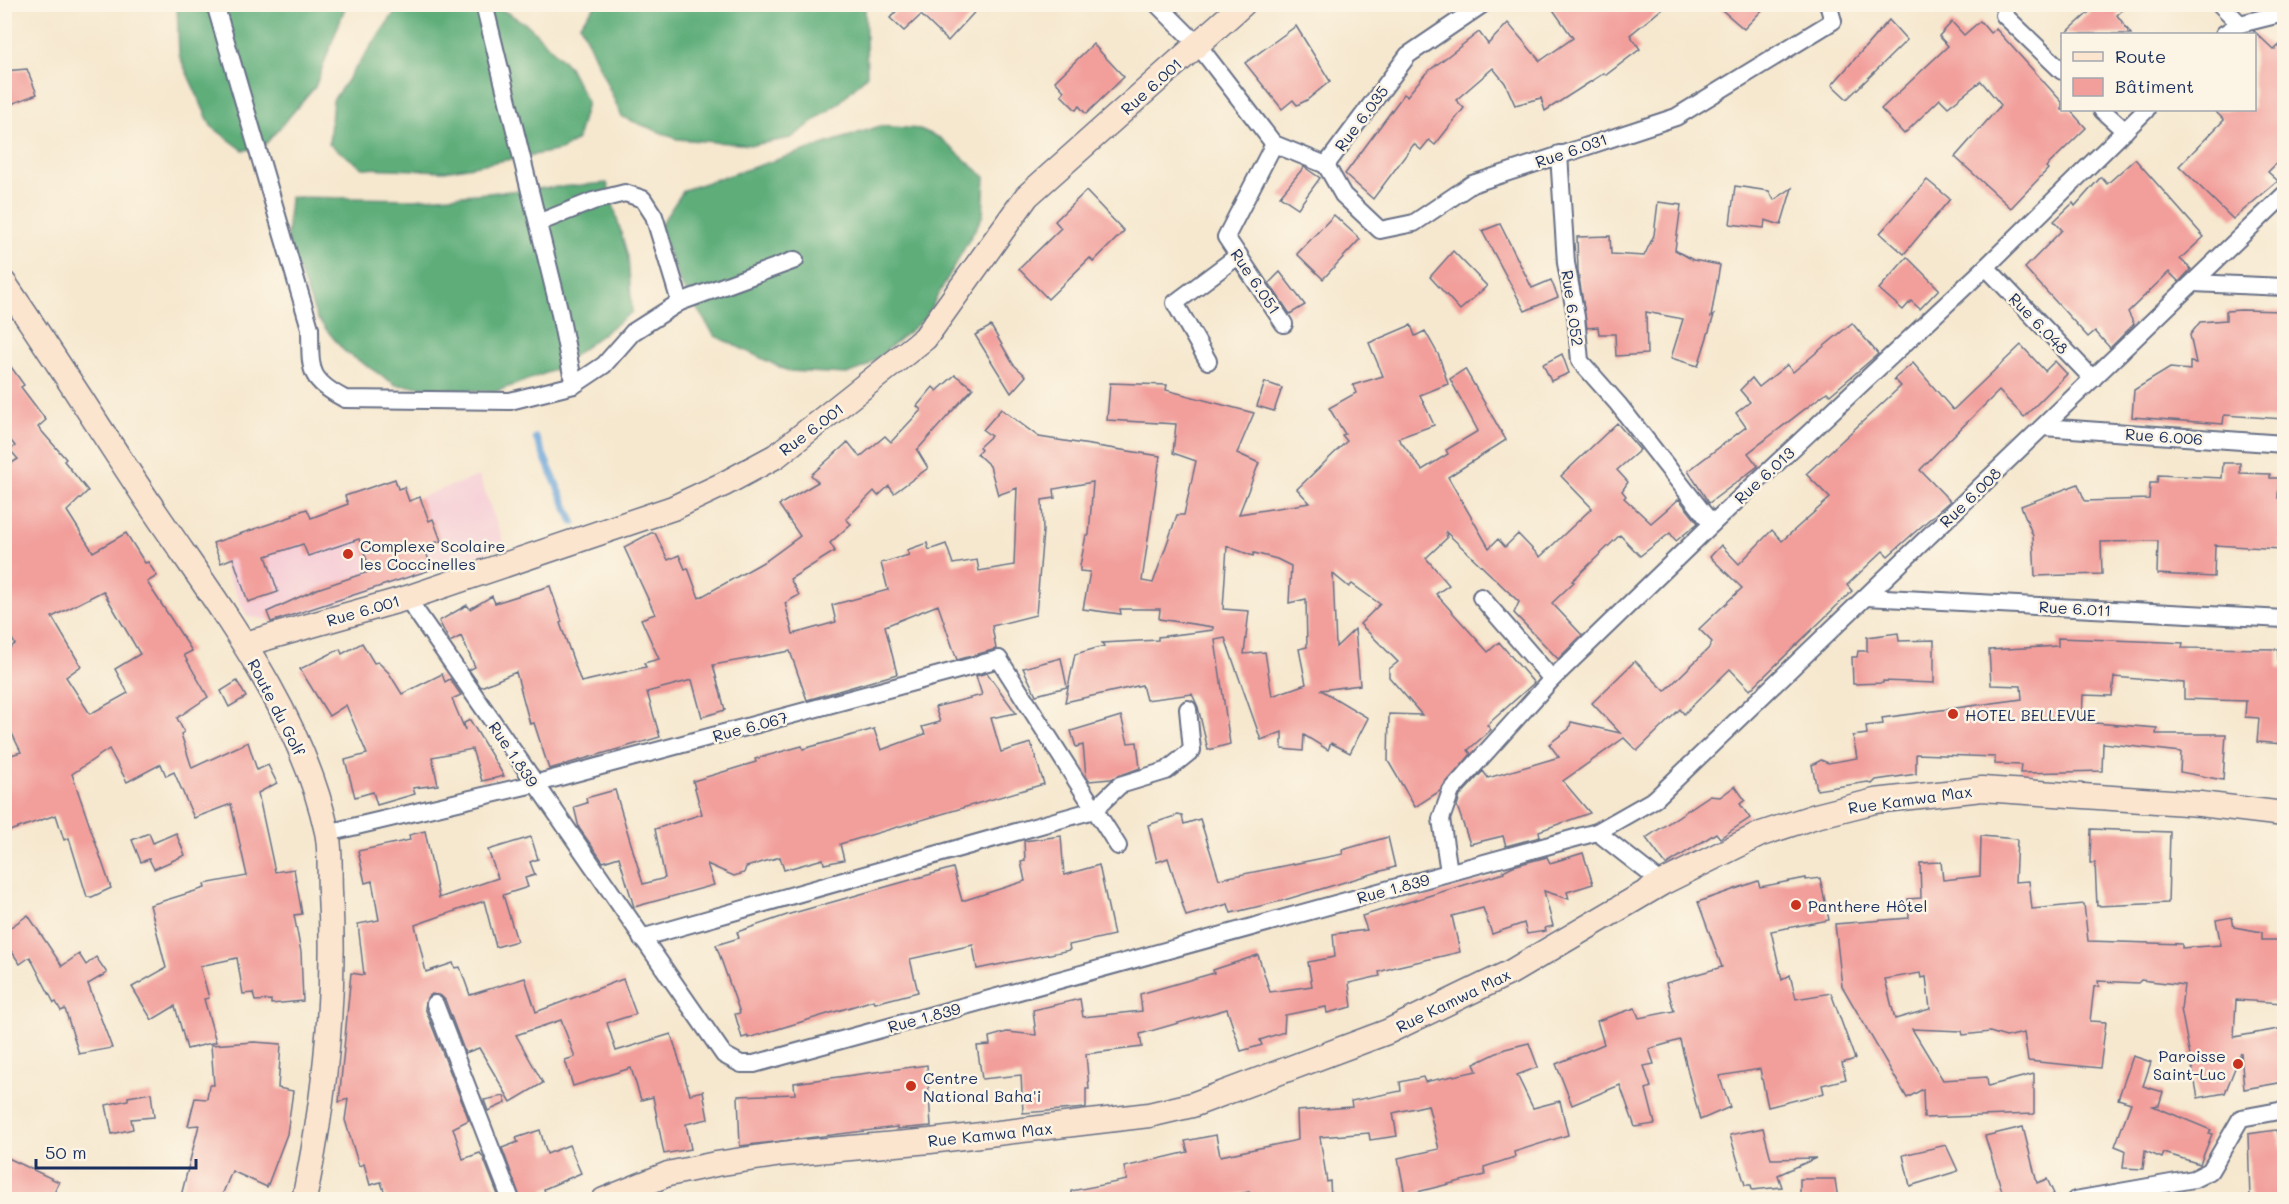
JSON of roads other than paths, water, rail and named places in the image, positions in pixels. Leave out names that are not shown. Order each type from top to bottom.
[{"type":"main road","name":"Rue 6.001","points":[[245,644],[407,598],[673,508],[776,456],[925,338],[1027,196],[1243,4]]},
{"type":"main road","name":"Route du Golf","points":[[4,283],[245,644],[293,733],[327,833],[333,946],[328,1034],[318,1134],[304,1200]]},
{"type":"main road","name":"Rue Kamwa Max","points":[[604,1200],[668,1174],[716,1164],[782,1154],[930,1141],[1149,1115],[1192,1105],[1387,1032],[1511,972],[1662,883],[1761,834],[1816,816],[1875,801],[1982,789],[2200,804],[2284,814]]},
{"type":"street","points":[[215,4],[310,328],[311,367],[322,387],[345,399],[510,401],[574,385],[604,365],[633,332],[680,302],[795,260]]},
{"type":"street","points":[[484,4],[538,223],[574,385]]},
{"type":"street","points":[[1157,4],[1198,45],[1274,144]]},
{"type":"street","name":"Rue 6.035","points":[[1274,144],[1326,165],[1408,55],[1483,4]]},
{"type":"street","name":"Rue 6.031","points":[[1326,165],[1343,195],[1380,230],[1414,223],[1472,184],[1676,117],[1833,21],[1828,4]]},
{"type":"street","points":[[2220,4],[2240,24]]},
{"type":"street","points":[[2226,33],[2240,24],[2284,13]]},
{"type":"street","points":[[2004,15],[2061,70]]},
{"type":"street","points":[[2103,111],[2125,131]]},
{"type":"street","name":"Rue 6.013","points":[[1449,872],[1441,819],[1451,792],[1552,679],[1712,524],[1986,267],[2145,111]]},
{"type":"street","name":"Rue 6.051","points":[[1274,144],[1226,237],[1284,324]]},
{"type":"street","name":"Rue 6.052","points":[[1559,154],[1566,263],[1576,317],[1580,361],[1618,404],[1712,524]]},
{"type":"street","points":[[538,223],[593,201],[625,193],[644,199],[654,216],[680,302]]},
{"type":"street","name":"Rue 6.008","points":[[1655,799],[2284,195]]},
{"type":"street","points":[[1208,361],[1175,303],[1239,255]]},
{"type":"street","name":"Rue 6.048","points":[[1986,267],[2093,379]]},
{"type":"street","points":[[2193,283],[2284,287]]},
{"type":"street","name":"Rue 6.006","points":[[2043,427],[2284,444]]},
{"type":"street","points":[[1481,597],[1552,679]]},
{"type":"street","name":"Rue 6.011","points":[[1866,597],[2284,619]]},
{"type":"street","name":"Rue 1.839","points":[[407,598],[724,1055],[741,1064],[754,1064],[1597,832],[1655,799]]},
{"type":"street","name":"Rue 6.067","points":[[327,833],[534,784],[999,659],[1118,846]]},
{"type":"street","points":[[641,938],[1094,810],[1120,785],[1166,771],[1192,750],[1188,709]]},
{"type":"street","points":[[1597,832],[1662,883]]},
{"type":"street","points":[[435,1004],[468,1084],[492,1158],[511,1200]]},
{"type":"street","points":[[2075,1200],[2194,1179],[2210,1171],[2241,1118],[2284,1110]]},
{"type":"waterway","points":[[536,438],[573,522]]},
{"type":"place","name":"Complexe Scolaire les Coccinelles","points":[[348,554]]},
{"type":"place","name":"HOTEL BELLEVUE","points":[[1953,714]]},
{"type":"place","name":"Panthere Hôtel","points":[[1796,905]]},
{"type":"place","name":"Paroisse Saint-Luc","points":[[2238,1064]]},
{"type":"place","name":"Centre National Baha'i","points":[[911,1086]]}]
